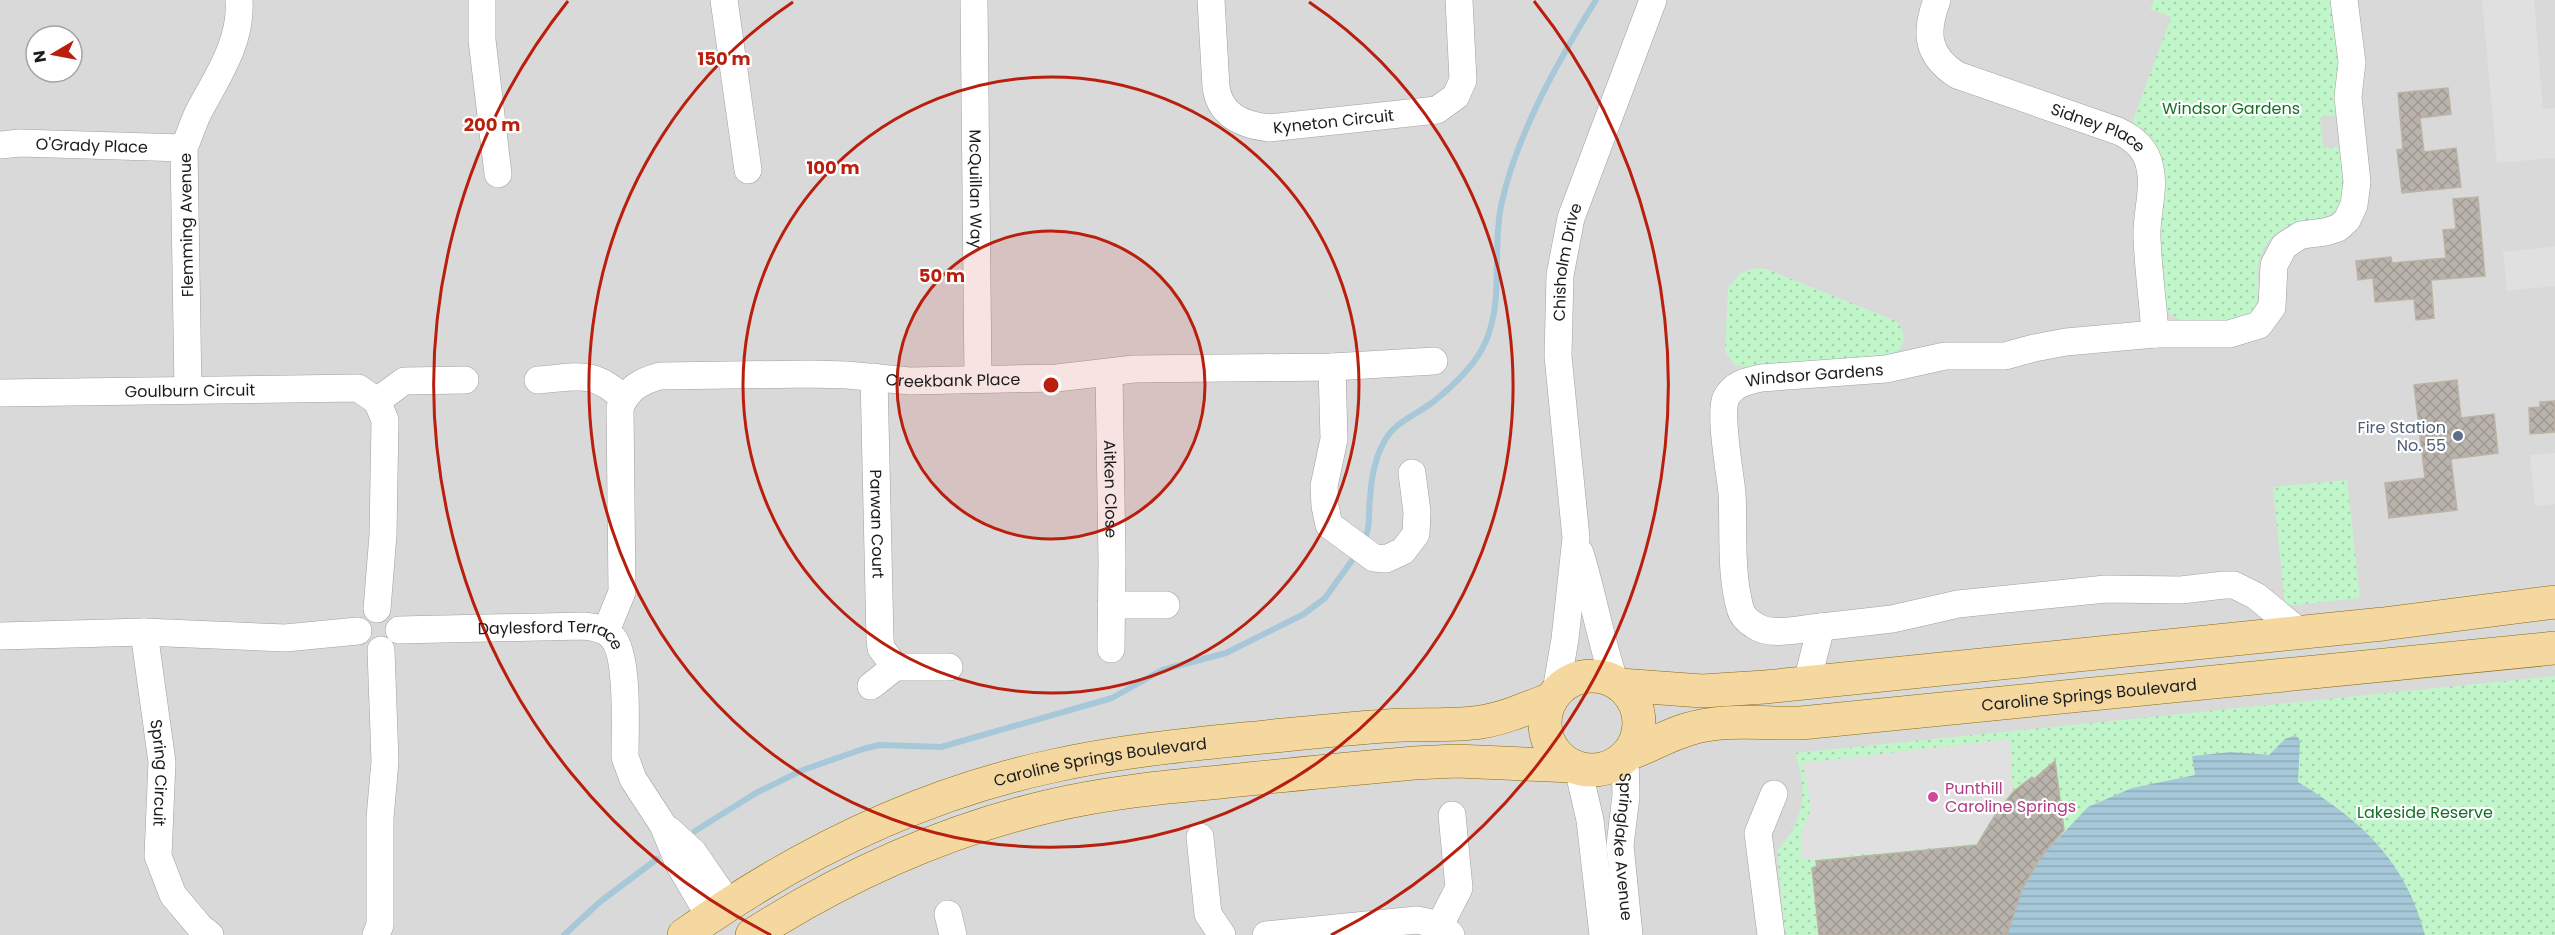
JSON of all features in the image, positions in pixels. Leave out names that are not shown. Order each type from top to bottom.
[{"type":"main road","points":[[1617,682],[1633,699],[1639,718],[1639,731],[1626,756],[1603,769],[1590,770],[1576,767],[1562,759],[1553,749],[1547,737],[1545,725],[1554,695],[1569,681],[1583,676],[1599,675],[1617,682],[1702,692],[2301,633],[2555,602]]},
{"type":"main road","points":[[2383,624],[2387,664]]},
{"type":"main road","name":"Caroline Springs Boulevard","points":[[1626,756],[1669,736],[1706,725],[1801,723],[2555,648]]},
{"type":"main road","points":[[2031,660],[2036,700]]},
{"type":"main road","name":"Caroline Springs Boulevard","points":[[714,922],[793,864],[879,823],[968,789],[1051,766],[1139,751],[1283,735],[1404,725],[1481,722],[1505,717],[1554,695]]},
{"type":"main road","name":"Caroline Springs Boulevard","points":[[752,935],[819,894],[873,868],[952,836],[1049,806],[1149,789],[1414,763],[1456,761],[1576,767]]},
{"type":"main road","points":[[714,922],[741,935]]},
{"type":"street","name":"Flemming Avenue","points":[[188,390],[184,148],[197,115],[230,54],[240,19],[239,0]]},
{"type":"street","points":[[482,0],[482,39],[498,174]]},
{"type":"street","points":[[724,0],[748,170]]},
{"type":"street","name":"McQuillan Way","points":[[974,0],[978,379]]},
{"type":"street","name":"Kyneton Circuit","points":[[1210,0],[1216,87],[1219,100],[1231,116],[1241,123],[1269,128],[1437,110],[1456,96],[1464,80],[1460,0]]},
{"type":"street","name":"Chisholm Drive","points":[[1554,695],[1565,639],[1575,538],[1558,356],[1560,275],[1571,218],[1653,0]]},
{"type":"street","name":"Sidney Place","points":[[1937,0],[1930,24],[1931,43],[1936,57],[1950,70],[1968,79],[2118,131],[2129,136],[2141,147],[2151,174],[2147,236],[2155,334]]},
{"type":"street","name":"Windsor Gardens","points":[[1821,627],[1766,631],[1753,625],[1742,613],[1737,594],[1732,538],[1731,492],[1724,413],[1726,397],[1746,381],[1761,378],[1886,369],[1945,356],[2005,356],[2066,342],[2155,334],[2229,334],[2259,325],[2272,307],[2274,265],[2284,246],[2301,235],[2338,228],[2347,220],[2355,199],[2357,182],[2348,98],[2352,62],[2344,0]]},
{"type":"street","name":"O'Grady Place","points":[[0,145],[20,143],[184,148]]},
{"type":"street","name":"Creekbank Place","points":[[624,399],[638,384],[660,376],[810,374],[910,381],[1057,378],[1134,369],[1332,367],[1434,361]]},
{"type":"street","points":[[1332,367],[1334,439],[1324,486],[1324,506],[1329,525],[1374,558],[1386,559],[1403,551],[1416,534],[1417,512],[1412,473]]},
{"type":"street","name":"Aitken Close","points":[[1108,373],[1111,649]]},
{"type":"street","points":[[538,380],[588,377],[598,379],[608,384],[624,399],[620,421],[622,592],[606,631]]},
{"type":"street","name":"Parwan Court","points":[[874,377],[880,639],[881,648],[895,667]]},
{"type":"street","points":[[377,609],[384,535],[385,420],[377,401],[404,381],[465,380]]},
{"type":"street","name":"Goulburn Circuit","points":[[0,393],[358,387],[377,401]]},
{"type":"street","name":"Chisholm Drive","points":[[1575,538],[1589,583],[1600,636],[1617,682]]},
{"type":"street","points":[[1807,682],[1821,627],[1892,619],[1958,604],[1992,600],[2126,588],[2181,590],[2234,585],[2256,596],[2301,633]]},
{"type":"street","points":[[1111,605],[1166,606]]},
{"type":"street","points":[[377,609],[390,612],[398,623],[399,630],[396,641],[381,650],[374,650],[363,644],[358,631],[358,625],[365,613],[377,609]]},
{"type":"street","name":"Daylesford Terrace","points":[[399,630],[584,626],[606,631],[614,639],[623,662],[628,768],[663,825],[693,852],[714,922]]},
{"type":"street","points":[[0,636],[144,632],[285,638],[358,631]]},
{"type":"street","name":"Spring Circuit","points":[[144,632],[162,762],[158,855],[173,895],[200,927],[210,935]]},
{"type":"street","points":[[376,935],[380,925],[380,818],[385,761],[381,650]]},
{"type":"street","points":[[871,686],[895,667],[949,667]]},
{"type":"street","name":"Springlake Avenue","points":[[1626,756],[1626,796],[1620,845],[1629,935]]},
{"type":"street","name":"Springlake Avenue","points":[[1576,767],[1590,820],[1604,935]]},
{"type":"street","points":[[1771,935],[1758,832],[1774,794]]},
{"type":"street","points":[[1266,935],[1417,920],[1445,930],[1459,888],[1452,814]]},
{"type":"street","points":[[1200,837],[1208,914],[1221,935]]},
{"type":"shaded area","points":[[0,0],[2555,0],[2555,935],[0,935]]},
{"type":"shaded area","points":[[2482,0],[2534,0],[2543,109],[2555,108],[2555,158],[2497,163]]},
{"type":"shaded area","points":[[2555,246],[2555,286],[2507,291],[2503,252]]},
{"type":"shaded area","points":[[2555,453],[2555,504],[2535,506],[2530,455]]},
{"type":"shaded area","points":[[2010,739],[2013,790],[1976,844],[1801,860],[1801,834],[1811,809],[1803,763]]},
{"type":"green space","name":"Windsor Gardens","points":[[2154,0],[2333,0],[2338,62],[2337,115],[2320,117],[2323,148],[2340,147],[2344,178],[2341,202],[2335,211],[2326,217],[2292,225],[2271,238],[2263,251],[2258,267],[2258,291],[2255,306],[2245,317],[2236,320],[2186,321],[2166,310],[2133,120],[2171,17],[2150,9]]},
{"type":"green space","points":[[1755,268],[1766,269],[1894,320],[1900,326],[1903,334],[1900,350],[1885,355],[1752,368],[1735,365],[1725,351],[1728,288],[1741,273]]},
{"type":"green space","points":[[2347,480],[2360,598],[2285,606],[2273,487]]},
{"type":"green space","name":"Lakeside Reserve","points":[[2555,676],[2555,935],[1785,935],[1777,851],[1793,828],[1801,805],[1802,780],[1795,753]]},
{"type":"water","points":[[2298,737],[2300,742],[2298,782],[2342,812],[2378,845],[2406,885],[2425,935],[2007,935],[2022,889],[2040,858],[2088,807],[2132,788],[2195,775],[2192,756],[2231,752],[2269,755],[2285,739]]},
{"type":"building","points":[[2448,88],[2451,114],[2420,118],[2424,152],[2456,148],[2461,187],[2402,193],[2397,150],[2403,149],[2398,93]]},
{"type":"building","points":[[2478,197],[2485,276],[2431,280],[2434,318],[2416,320],[2414,299],[2375,302],[2373,278],[2358,280],[2356,261],[2391,257],[2392,263],[2446,258],[2443,230],[2456,229],[2453,199]]},
{"type":"building","name":"Fire Station No. 55","points":[[2457,380],[2461,418],[2494,414],[2498,453],[2451,459],[2457,510],[2389,518],[2385,483],[2425,478],[2414,385]]},
{"type":"building","points":[[2555,401],[2555,432],[2530,434],[2529,408],[2540,407],[2540,402]]},
{"type":"building","points":[[2055,761],[2064,830],[2040,858],[2022,889],[2007,935],[1819,935],[1812,868],[1817,867],[1816,861],[1977,845],[1997,812],[2013,792],[2032,777],[2034,779]]},
{"type":"waterway","points":[[1363,543],[1368,527],[1374,470],[1378,455],[1388,435],[1399,424],[1433,402],[1455,382],[1470,366],[1486,341],[1495,308],[1497,240],[1501,206],[1508,179],[1540,99],[1596,0]]},
{"type":"waterway","points":[[695,831],[756,793],[803,770],[863,749],[879,745],[941,747],[1112,698],[1162,670],[1226,653],[1304,614],[1325,598],[1356,555]]},
{"type":"waterway","points":[[564,935],[601,901],[657,859]]},
{"type":"place","name":"Fire Station No. 55","points":[[2458,436]]},
{"type":"place","name":"Punthill Caroline Springs","points":[[1933,797]]}]
